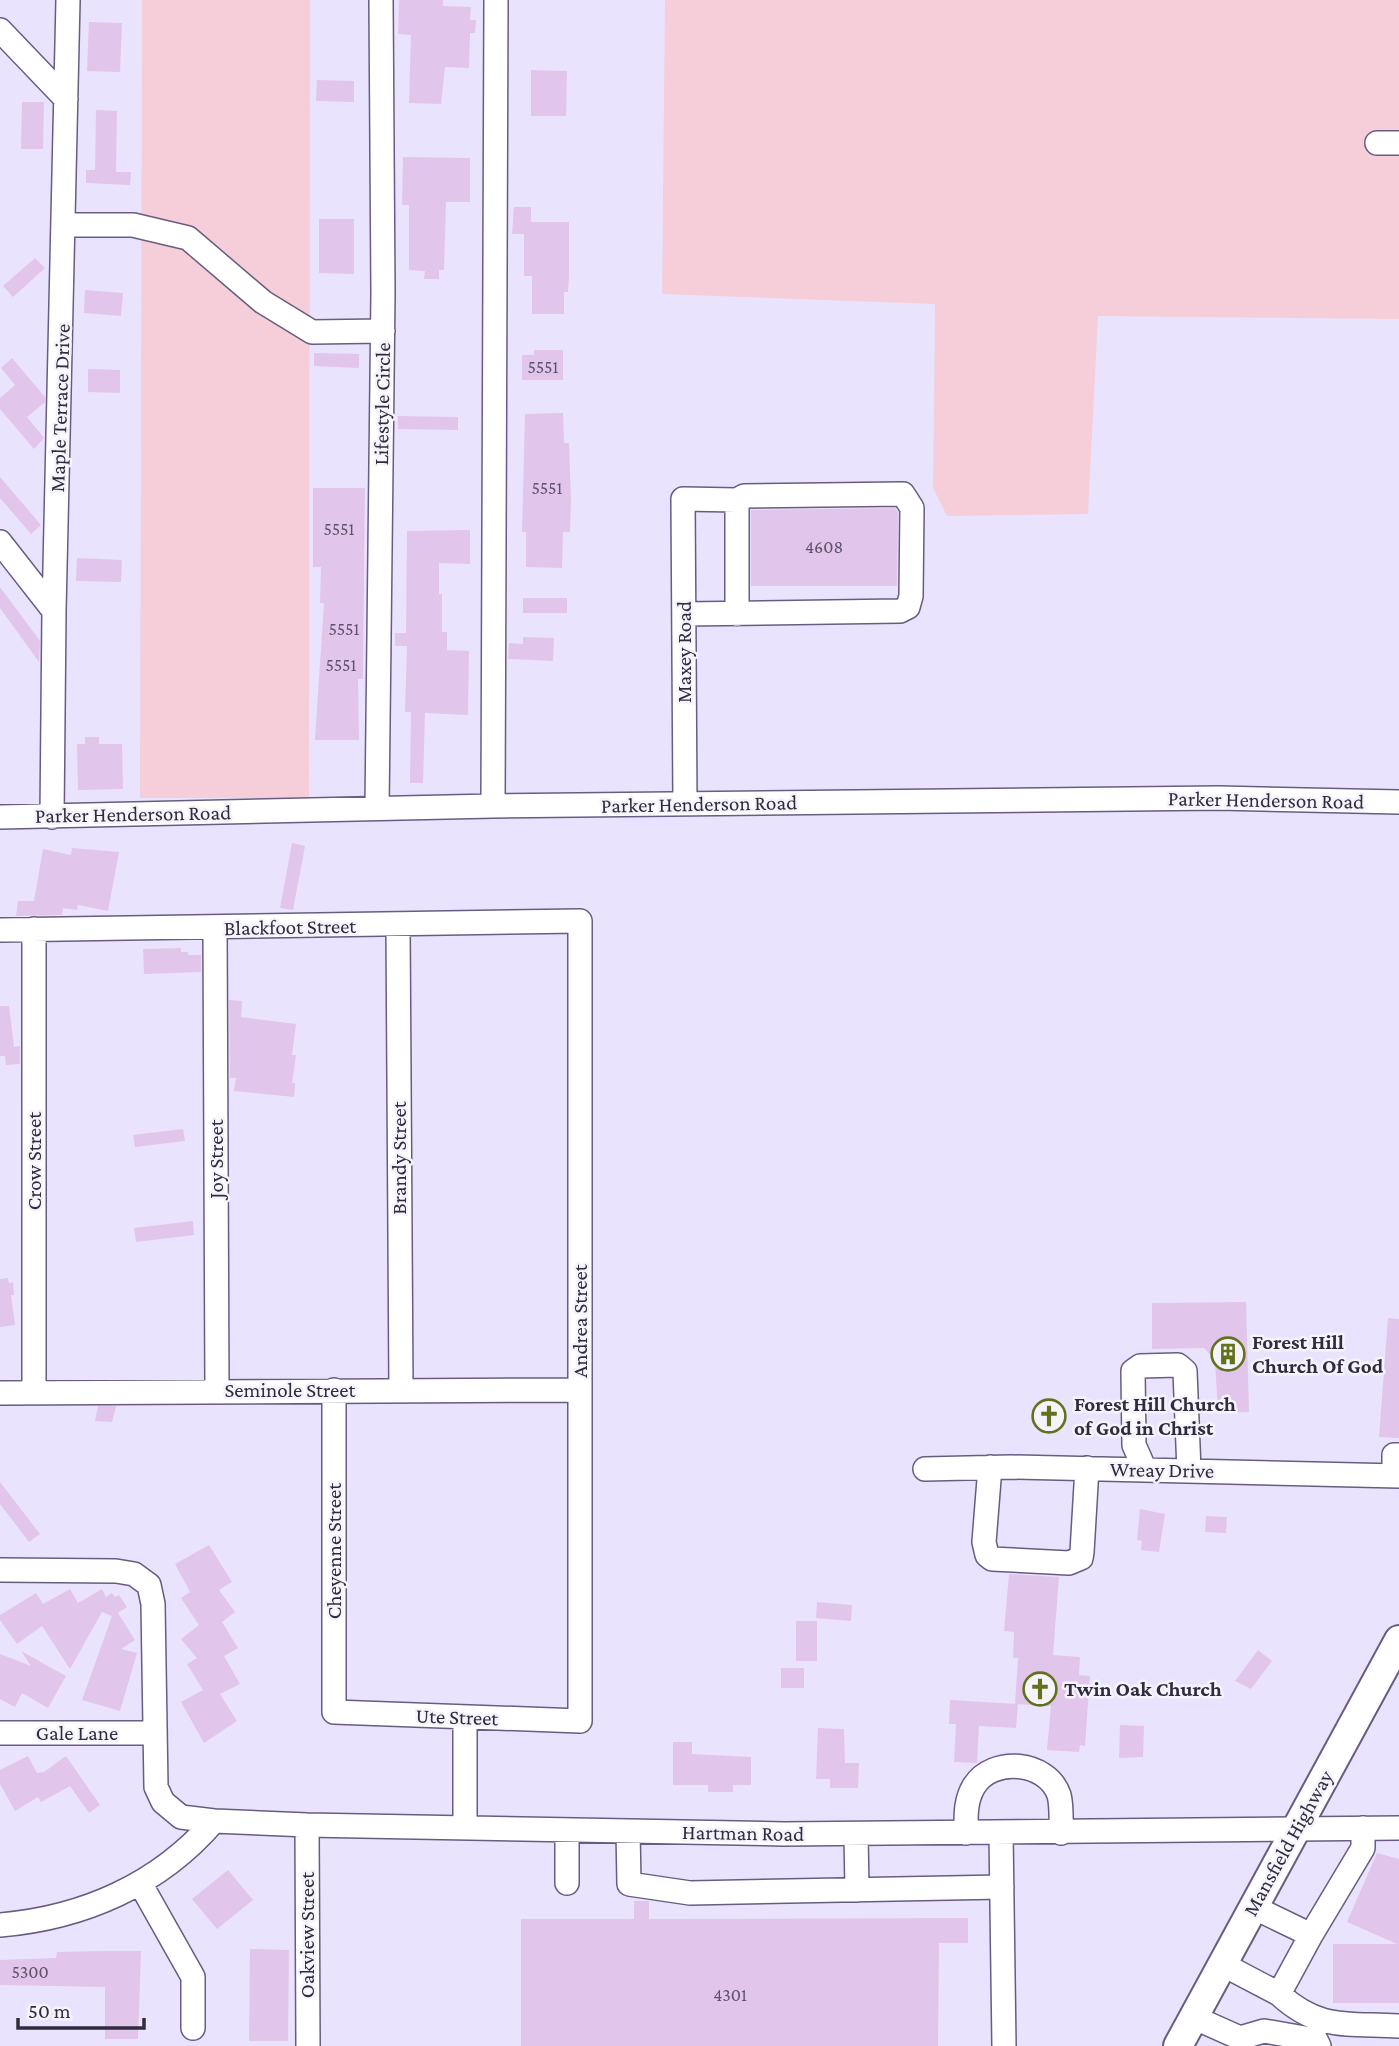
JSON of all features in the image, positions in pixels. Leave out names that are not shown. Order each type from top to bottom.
[{"type":"main road","name":"Mansfield Highway","points":[[1178,2046],[1399,1640]]},
{"type":"street","name":"Maple Terrace Drive","points":[[52,817],[68,0]]},
{"type":"street","name":"Lifestyle Circle","points":[[377,808],[383,331],[381,0]]},
{"type":"street","points":[[493,806],[496,0]]},
{"type":"street","points":[[0,30],[66,99]]},
{"type":"street","points":[[64,225],[133,225],[188,238],[262,302],[312,332],[383,331]]},
{"type":"street","points":[[684,614],[737,614],[900,611],[908,607],[911,596],[912,508],[903,494],[744,496],[737,500],[737,614]]},
{"type":"street","name":"Maxey Road","points":[[685,804],[683,499],[737,500]]},
{"type":"street","points":[[0,542],[54,611]]},
{"type":"street","name":"Parker Henderson Road","points":[[0,817],[493,806],[1219,798],[1399,802]]},
{"type":"street","name":"Blackfoot Street","points":[[0,930],[398,926],[580,921]]},
{"type":"street","name":"Andrea Street","points":[[580,921],[580,1721]]},
{"type":"street","name":"Brandy Street","points":[[398,926],[401,1390]]},
{"type":"street","name":"Joy Street","points":[[215,928],[217,1391]]},
{"type":"street","name":"Crow Street","points":[[34,929],[34,1392]]},
{"type":"street","points":[[1145,1470],[1134,1445],[1133,1371],[1140,1366],[1178,1365],[1185,1371],[1189,1471]]},
{"type":"street","name":"Cheyenne Street","points":[[334,1390],[334,1712]]},
{"type":"street","name":"Seminole Street","points":[[0,1393],[580,1390]]},
{"type":"street","points":[[990,1467],[984,1542],[987,1555],[992,1559],[1069,1563],[1081,1558],[1087,1468]]},
{"type":"street","name":"Wreay Drive","points":[[925,1469],[1397,1469]]},
{"type":"street","name":"Hartman Road","points":[[0,1570],[116,1572],[134,1574],[149,1585],[153,1604],[153,1733],[156,1787],[163,1802],[181,1817],[307,1825],[856,1834],[1399,1828]]},
{"type":"street","name":"Ute Street","points":[[334,1712],[580,1721]]},
{"type":"street","points":[[465,1717],[465,1828]]},
{"type":"street","name":"Gale Lane","points":[[0,1733],[153,1733]]},
{"type":"street","points":[[966,1833],[966,1809],[974,1787],[992,1770],[1009,1766],[1029,1769],[1050,1780],[1060,1800],[1061,1833]]},
{"type":"street","points":[[0,1925],[60,1917],[95,1905],[140,1883],[193,1846],[214,1821]]},
{"type":"street","name":"Oakview Street","points":[[307,1825],[308,2046]]},
{"type":"street","points":[[1279,1994],[1363,1848],[1363,1828]]},
{"type":"street","points":[[567,1830],[567,1883]]},
{"type":"street","points":[[628,1831],[629,1884],[690,1893],[1002,1887]]},
{"type":"street","points":[[1001,1833],[1004,2046]]},
{"type":"street","points":[[856,1834],[857,1889]]},
{"type":"street","points":[[140,1883],[193,1977],[193,2028]]},
{"type":"street","points":[[1253,1907],[1311,1935]]},
{"type":"street","points":[[1222,1964],[1279,1994],[1298,2012],[1313,2019],[1399,2026]]},
{"type":"street","points":[[1194,2017],[1240,2038],[1264,2031],[1316,2040],[1319,2046]]},
{"type":"shaded area","points":[[142,0],[310,0],[309,798],[140,798]]},
{"type":"shaded area","points":[[665,0],[1399,0],[1399,319],[1098,316],[1088,514],[947,516],[933,488],[935,304],[662,294]]},
{"type":"building","points":[[399,0],[443,0],[443,6],[471,7],[470,20],[476,20],[475,33],[470,33],[469,68],[445,67],[441,104],[409,103],[411,35],[398,34]]},
{"type":"building","points":[[89,22],[122,23],[120,72],[87,71]]},
{"type":"building","points":[[531,70],[567,71],[566,116],[531,116]]},
{"type":"building","points":[[317,80],[354,81],[354,102],[316,101]]},
{"type":"building","points":[[22,102],[44,102],[43,149],[21,149]]},
{"type":"building","points":[[96,110],[117,111],[116,172],[131,172],[130,185],[86,183],[86,170],[95,170]]},
{"type":"building","points":[[403,157],[470,158],[470,202],[446,202],[444,270],[439,270],[439,279],[424,279],[425,271],[409,270],[409,205],[402,205]]},
{"type":"building","points":[[514,207],[531,207],[531,222],[569,222],[569,276],[568,292],[564,292],[564,314],[532,314],[532,276],[524,276],[524,234],[512,234]]},
{"type":"building","points":[[319,219],[354,219],[354,274],[319,273]]},
{"type":"building","points":[[35,258],[45,268],[13,297],[3,286]]},
{"type":"building","points":[[85,290],[123,293],[121,316],[84,313]]},
{"type":"building","points":[[534,350],[563,350],[563,380],[522,380],[522,355],[534,355]]},
{"type":"building","points":[[314,353],[359,354],[359,368],[314,366]]},
{"type":"building","points":[[12,358],[45,397],[45,402],[27,417],[44,438],[34,449],[0,409],[0,398],[15,385],[1,368]]},
{"type":"building","points":[[88,369],[120,370],[120,393],[88,392]]},
{"type":"building","points":[[563,413],[564,443],[569,443],[571,500],[570,532],[563,532],[562,568],[526,567],[526,532],[522,532],[525,414]]},
{"type":"building","points":[[398,416],[458,417],[458,430],[398,429]]},
{"type":"building","points":[[0,477],[41,525],[31,534],[0,498]]},
{"type":"building","points":[[313,488],[365,488],[363,679],[358,679],[359,740],[315,740],[324,603],[320,603],[321,567],[313,567]]},
{"type":"building","points":[[895,508],[898,512],[897,586],[751,586],[751,510]]},
{"type":"building","points":[[470,530],[470,564],[439,563],[442,632],[447,632],[447,650],[469,651],[468,715],[425,713],[423,783],[410,783],[411,712],[405,712],[407,646],[395,646],[395,633],[406,633],[407,531]]},
{"type":"building","points":[[77,558],[122,560],[121,582],[76,581]]},
{"type":"building","points":[[0,587],[40,641],[39,662],[0,608]]},
{"type":"building","points":[[523,598],[567,598],[567,613],[523,613]]},
{"type":"building","points":[[523,637],[554,638],[553,661],[508,659],[509,643],[523,644]]},
{"type":"building","points":[[85,737],[99,737],[99,744],[122,744],[123,789],[78,790],[77,744],[85,744]]},
{"type":"building","points":[[292,843],[305,846],[293,910],[280,908]]},
{"type":"building","points":[[72,848],[119,852],[108,911],[78,905],[77,910],[63,908],[62,915],[16,916],[18,901],[34,901],[43,849],[71,855]]},
{"type":"building","points":[[181,948],[181,952],[188,952],[188,955],[201,955],[201,972],[144,974],[143,949]]},
{"type":"building","points":[[229,1000],[242,1001],[241,1017],[296,1024],[292,1055],[296,1055],[292,1083],[295,1083],[294,1097],[234,1091],[236,1078],[230,1078]]},
{"type":"building","points":[[0,1006],[9,1006],[14,1047],[20,1046],[20,1064],[6,1065],[5,1056],[0,1056]]},
{"type":"building","points":[[183,1129],[185,1141],[135,1147],[133,1135]]},
{"type":"building","points":[[193,1221],[194,1235],[136,1242],[134,1228]]},
{"type":"building","points":[[8,1278],[9,1283],[13,1282],[14,1295],[11,1295],[15,1325],[0,1327],[0,1279]]},
{"type":"building","name":"Forest Hill Church Of God","points":[[1246,1302],[1249,1412],[1218,1413],[1215,1360],[1204,1348],[1152,1349],[1152,1303]]},
{"type":"building","points":[[1388,1318],[1399,1319],[1399,1438],[1379,1437]]},
{"type":"building","points":[[98,1406],[116,1406],[112,1422],[95,1421]]},
{"type":"building","points":[[0,1482],[40,1534],[29,1542],[0,1504]]},
{"type":"building","points":[[1140,1509],[1165,1514],[1159,1552],[1141,1550],[1142,1541],[1137,1540]]},
{"type":"building","points":[[1206,1516],[1227,1517],[1226,1533],[1205,1532]]},
{"type":"building","points":[[209,1545],[232,1582],[219,1590],[235,1612],[222,1622],[238,1648],[224,1656],[240,1684],[220,1694],[237,1721],[204,1743],[181,1702],[203,1690],[187,1664],[197,1658],[181,1639],[199,1625],[181,1598],[190,1592],[175,1564]]},
{"type":"building","points":[[1009,1574],[1059,1577],[1053,1655],[1080,1657],[1079,1675],[1090,1676],[1085,1746],[1080,1745],[1079,1752],[1047,1750],[1051,1706],[1015,1704],[1018,1658],[1013,1658],[1014,1632],[1004,1631]]},
{"type":"building","points":[[70,1589],[78,1603],[102,1589],[106,1597],[112,1593],[115,1597],[119,1595],[127,1607],[118,1613],[135,1640],[121,1649],[137,1653],[120,1711],[82,1700],[112,1616],[102,1612],[70,1669],[42,1626],[17,1644],[0,1620],[0,1615],[36,1593],[43,1604]]},
{"type":"building","points":[[817,1602],[852,1605],[851,1621],[816,1618]]},
{"type":"building","points":[[796,1621],[817,1621],[817,1661],[796,1661]]},
{"type":"building","points":[[1258,1650],[1272,1661],[1251,1689],[1235,1681]]},
{"type":"building","points":[[21,1651],[66,1676],[48,1708],[22,1693],[15,1707],[0,1699],[0,1654],[31,1666]]},
{"type":"building","points":[[781,1668],[804,1668],[804,1688],[781,1688]]},
{"type":"building","points":[[950,1700],[1018,1704],[1016,1728],[979,1726],[977,1763],[954,1762],[956,1724],[949,1724]]},
{"type":"building","points":[[1120,1725],[1144,1726],[1143,1757],[1119,1758]]},
{"type":"building","points":[[818,1728],[844,1729],[845,1763],[859,1763],[858,1788],[830,1788],[830,1779],[816,1779]]},
{"type":"building","points":[[673,1742],[692,1742],[692,1754],[751,1757],[751,1785],[733,1785],[733,1792],[708,1792],[708,1785],[673,1785]]},
{"type":"building","points":[[28,1756],[37,1773],[44,1772],[66,1756],[100,1805],[89,1813],[70,1786],[41,1802],[38,1797],[15,1811],[0,1784],[0,1770]]},
{"type":"building","points":[[1377,1853],[1399,1859],[1399,2003],[1333,2003],[1333,1944],[1397,1944],[1347,1922]]},
{"type":"building","points":[[228,1870],[253,1900],[217,1929],[192,1899]]},
{"type":"building","points":[[634,1901],[649,1901],[649,1919],[968,1918],[968,1943],[939,1943],[938,2046],[521,2046],[521,1919],[634,1919]]},
{"type":"building","points":[[250,1949],[289,1950],[288,2041],[249,2041]]},
{"type":"building","points":[[141,1951],[138,2039],[105,2039],[105,1987],[0,1985],[0,1960],[56,1958],[57,1952]]},
{"type":"place","name":"Forest Hill Church Of God","points":[[1228,1354]]},
{"type":"place","name":"Forest Hill Church of God in Christ","points":[[1049,1416]]},
{"type":"place","name":"Twin Oak Church","points":[[1040,1689]]}]
